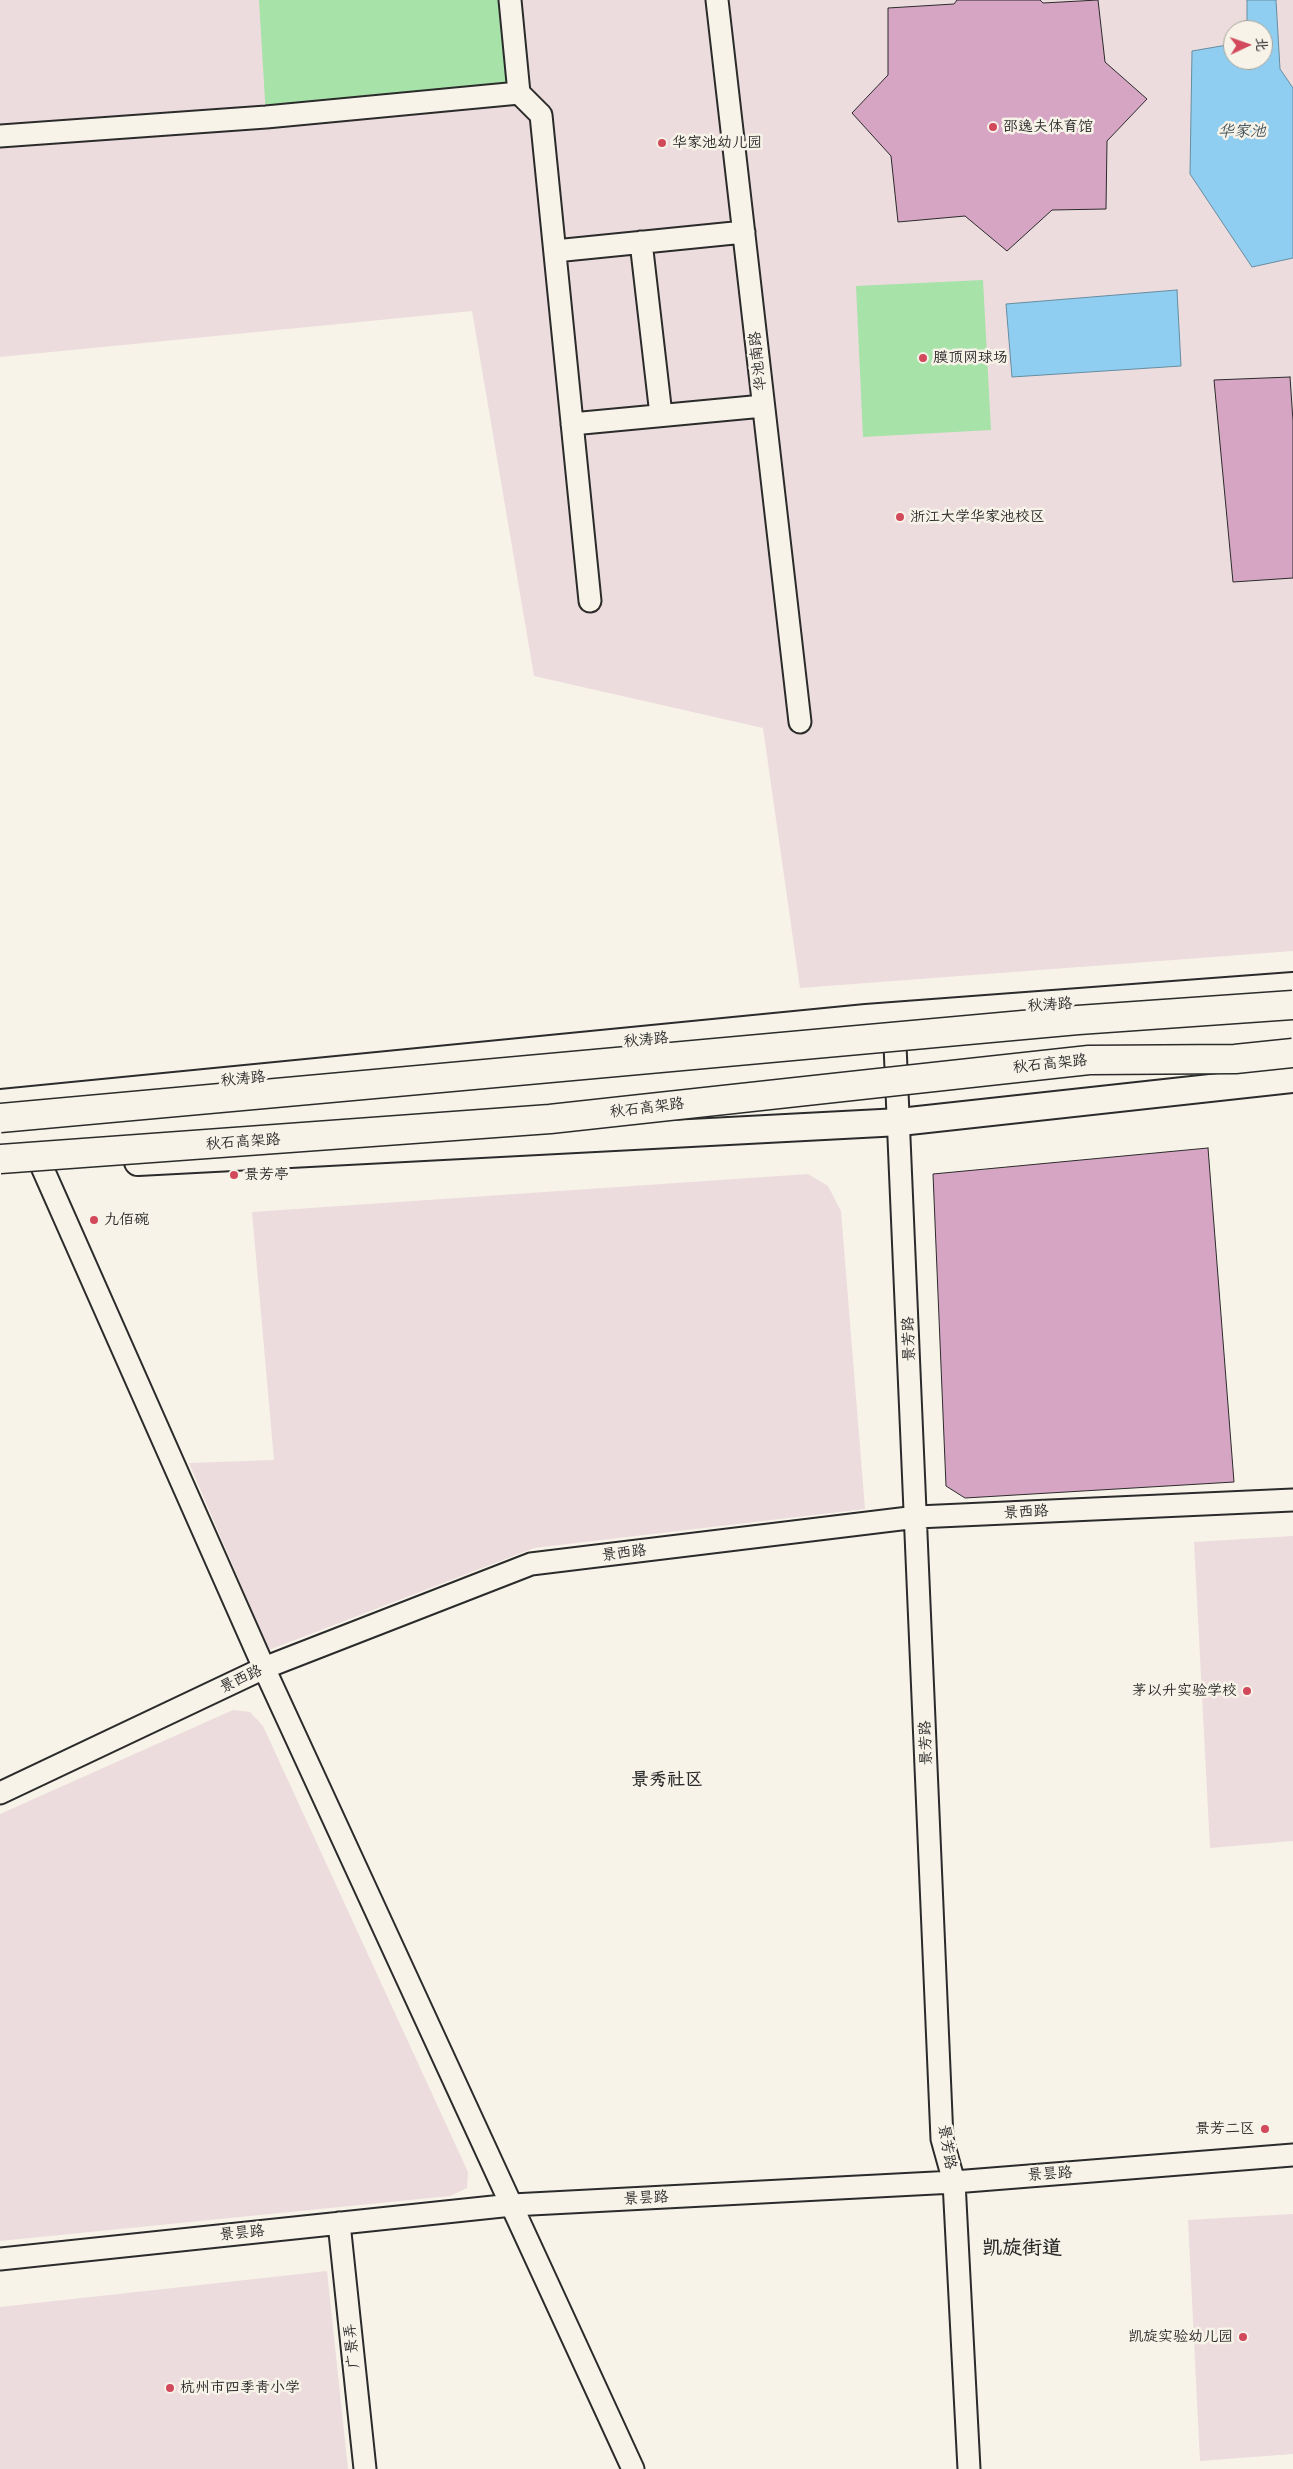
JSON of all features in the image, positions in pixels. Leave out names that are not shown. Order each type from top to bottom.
[{"type":"highway","points":[[0,1118],[822,1045],[1078,1020],[1293,1005]]},
{"type":"highway","name":"秋石高架路","points":[[0,1159],[550,1119],[1089,1060],[1234,1059],[1293,1053]]},
{"type":"main road","name":"秋涛路","points":[[0,1103],[894,1016],[1293,986]]},
{"type":"main road","points":[[0,1171],[42,1167],[900,1122],[1293,1079]]},
{"type":"street","points":[[510,0],[518,93],[541,115],[590,601]]},
{"type":"street","name":"华池南路","points":[[717,0],[800,722]]},
{"type":"street","points":[[0,136],[266,116],[518,93]]},
{"type":"street","points":[[555,251],[744,232]]},
{"type":"street","points":[[641,242],[662,415]]},
{"type":"street","points":[[572,424],[763,406]]},
{"type":"street","name":"景芳路","points":[[894,1016],[917,1517],[942,2139],[954,2182],[969,2469]]},
{"type":"street","points":[[42,1167],[264,1668],[634,2469]]},
{"type":"street","name":"景西路","points":[[0,1793],[264,1668],[531,1564],[917,1517],[1293,1500]]},
{"type":"street","name":"景昙路","points":[[0,2259],[512,2205],[954,2182],[1293,2155]]},
{"type":"street","name":"广景弄","points":[[339,2223],[365,2469]]},
{"type":"shaded area","name":"浙江大学华家池校区","points":[[0,0],[1293,0],[1293,951],[800,988],[763,728],[534,676],[472,311],[0,357]]},
{"type":"shaded area","points":[[808,1174],[828,1186],[841,1211],[865,1509],[534,1548],[269,1650],[189,1463],[274,1460],[252,1212]]},
{"type":"shaded area","name":"茅以升实验学校","points":[[1293,1536],[1293,1841],[1210,1848],[1194,1542]]},
{"type":"shaded area","points":[[233,1710],[250,1712],[263,1726],[468,2172],[467,2188],[450,2196],[0,2241],[0,1814]]},
{"type":"shaded area","name":"凯旋实验幼儿园","points":[[1293,2214],[1293,2454],[1200,2461],[1188,2220]]},
{"type":"shaded area","name":"杭州市四季青小学","points":[[327,2271],[348,2469],[0,2469],[0,2307]]},
{"type":"green space","points":[[259,0],[510,0],[519,93],[266,117]]},
{"type":"green space","name":"膜顶网球场","points":[[983,280],[991,430],[863,437],[856,286]]},
{"type":"water","name":"华家池","points":[[1247,0],[1276,0],[1280,69],[1293,88],[1293,258],[1252,267],[1190,174],[1192,51],[1223,46],[1223,70],[1273,70],[1273,20],[1247,20]]},
{"type":"water","points":[[1177,290],[1181,366],[1012,377],[1006,304]]},
{"type":"building","name":"邵逸夫体育馆","points":[[957,0],[1040,0],[1043,3],[1098,0],[1105,62],[1147,99],[1107,141],[1106,209],[1052,210],[1007,251],[965,216],[898,222],[891,156],[852,113],[888,75],[888,8],[954,4]]},
{"type":"building","points":[[1290,377],[1293,421],[1293,578],[1233,582],[1214,380]]},
{"type":"building","points":[[1208,1148],[1234,1482],[965,1498],[946,1486],[933,1174]]},
{"type":"place","name":"邵逸夫体育馆","points":[[993,127]]},
{"type":"place","name":"华家池幼儿园","points":[[662,143]]},
{"type":"place","name":"膜顶网球场","points":[[923,358]]},
{"type":"place","name":"浙江大学华家池校区","points":[[900,517]]},
{"type":"place","name":"景芳亭","points":[[234,1175]]},
{"type":"place","name":"九佰碗","points":[[94,1220]]},
{"type":"place","name":"茅以升实验学校","points":[[1247,1691]]},
{"type":"place","name":"景芳二区","points":[[1265,2129]]},
{"type":"place","name":"凯旋实验幼儿园","points":[[1243,2337]]},
{"type":"place","name":"杭州市四季青小学","points":[[170,2388]]},
{"type":"district","name":"景秀社区","points":[[667,1780]]},
{"type":"district","name":"凯旋街道","points":[[1022,2248]]}]
